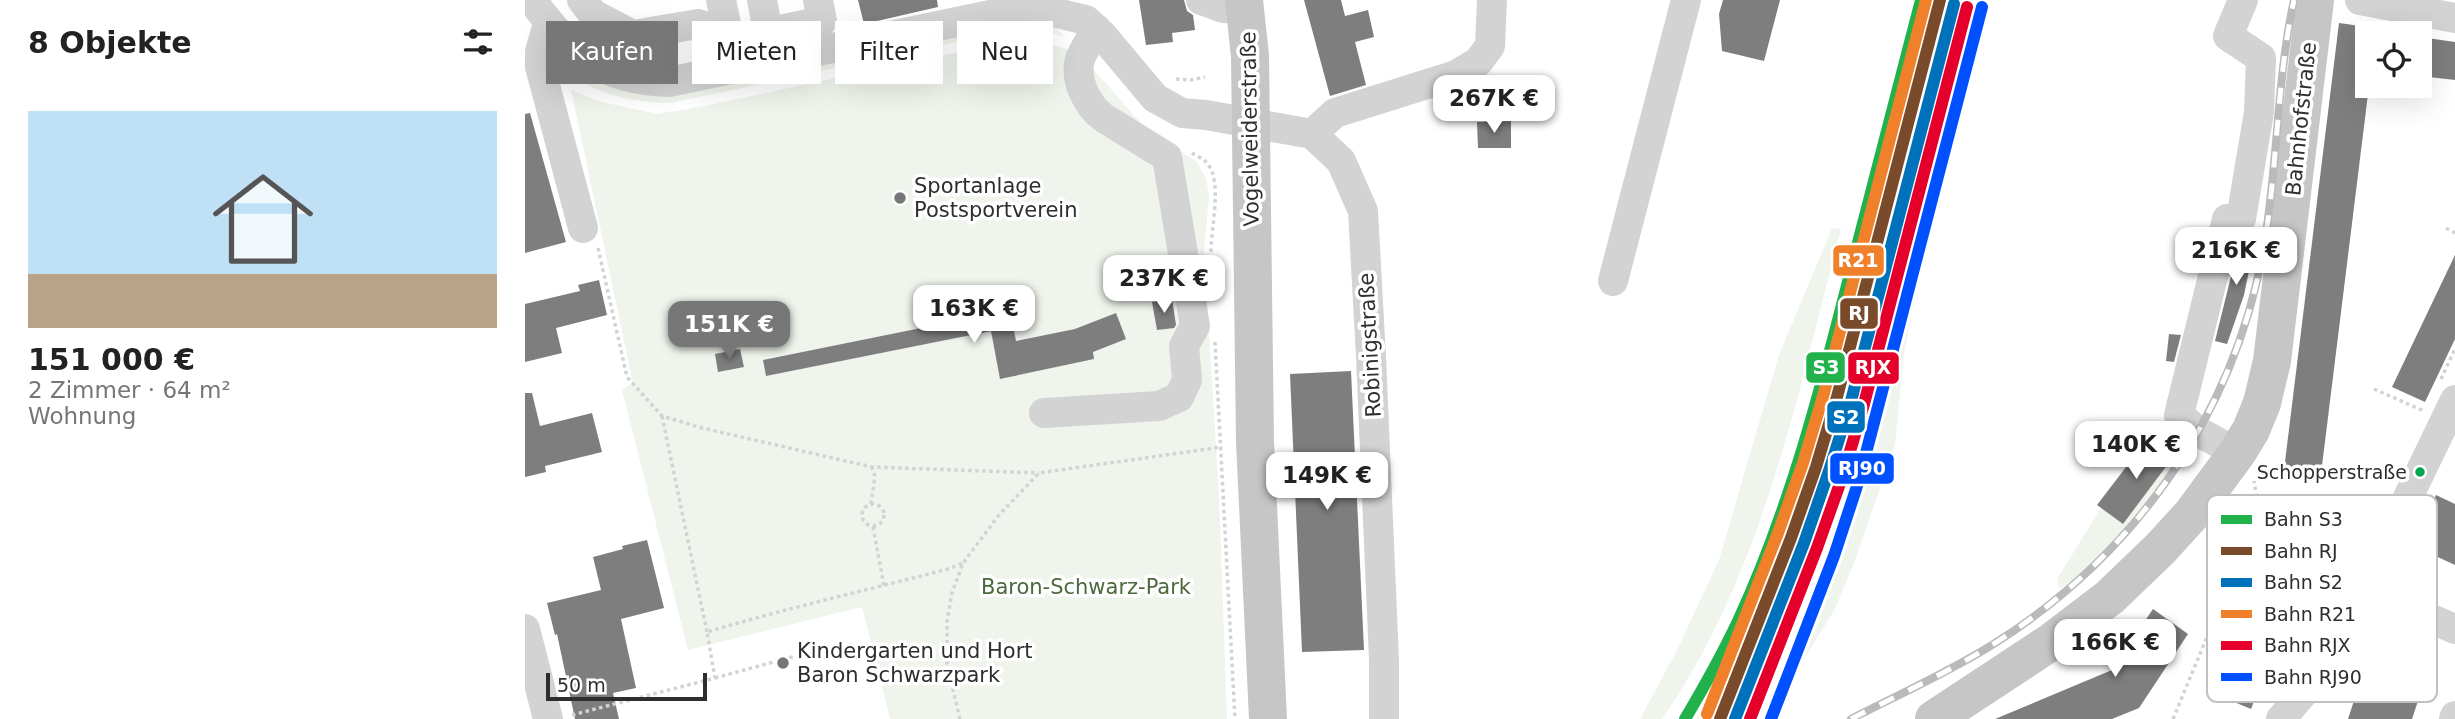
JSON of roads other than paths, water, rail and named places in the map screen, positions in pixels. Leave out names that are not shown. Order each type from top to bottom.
[{"type":"main road","name":"Bahnhofstraße","points":[[2212,495],[2245,463],[2272,362],[2315,0]]},
{"type":"main road","name":"Vogelweiderstraße","points":[[1244,4],[1250,38],[1255,441],[1268,719]]},
{"type":"main road","name":"Bahnhofstraße","points":[[1934,719],[2051,642],[2139,572],[2207,500]]},
{"type":"street","points":[[582,0],[593,14],[633,35],[692,25]]},
{"type":"street","points":[[721,0],[736,21]]},
{"type":"street","points":[[752,21],[762,0]]},
{"type":"street","points":[[818,0],[821,21]]},
{"type":"street","points":[[1201,0],[1223,8],[1244,4]]},
{"type":"street","points":[[821,49],[987,8],[1040,9],[1086,20],[1155,99],[1182,113],[1312,134],[1335,113],[1456,75],[1478,62],[1490,46],[1492,0]]},
{"type":"street","points":[[1612,281],[1686,0]]},
{"type":"street","points":[[2243,0],[2228,36],[2261,58],[2259,112],[2241,219],[2227,219],[2179,415],[2245,463]]},
{"type":"street","points":[[2360,0],[2455,19]]},
{"type":"street","points":[[540,11],[573,49],[594,65],[619,76],[669,82],[692,78]]},
{"type":"street","points":[[540,11],[538,59],[583,228]]},
{"type":"street","points":[[1045,413],[1159,406],[1179,397],[1187,380],[1184,346],[1195,326],[1167,157],[1094,111],[1086,98],[1079,61],[1096,29]]},
{"type":"street","name":"Robinigstraße","points":[[1312,134],[1341,161],[1363,211],[1384,719]]},
{"type":"street","points":[[2405,495],[2446,393]]},
{"type":"street","points":[[2437,621],[2455,629]]},
{"type":"street","points":[[525,629],[548,719]]},
{"type":"street","points":[[2281,719],[2296,702]]},
{"type":"railway","points":[[1851,719],[1975,655],[2043,610],[2090,570],[2132,525],[2169,477],[2201,426],[2228,371],[2249,313],[2263,252],[2284,63],[2294,0]]},
{"type":"rail line","name":"S3","points":[[1685,719],[1738,621],[1790,489],[1829,354],[1921,0]]},
{"type":"rail line","name":"R21","points":[[1707,714],[1803,463],[1824,393],[1926,0]]},
{"type":"rail line","name":"RJ","points":[[1720,719],[1816,467],[1837,397],[1940,0]]},
{"type":"rail line","name":"S2","points":[[1735,719],[1804,543],[1851,401],[1954,4]]},
{"type":"rail line","name":"RJX","points":[[1750,719],[1843,475],[1864,404],[1967,7]]},
{"type":"rail line","name":"RJ90","points":[[1771,719],[1834,556],[1859,480],[1982,7]]},
{"type":"place","name":"Sportanlage Postsportverein","points":[[900,198]]},
{"type":"place","name":"Schopperstraße","points":[[2420,472]]},
{"type":"place","name":"Kindergarten und Hort Baron Schwarzpark","points":[[783,663]]},
{"type":"park label","name":"Baron-Schwarz-Park","points":[[1086,587]]}]
